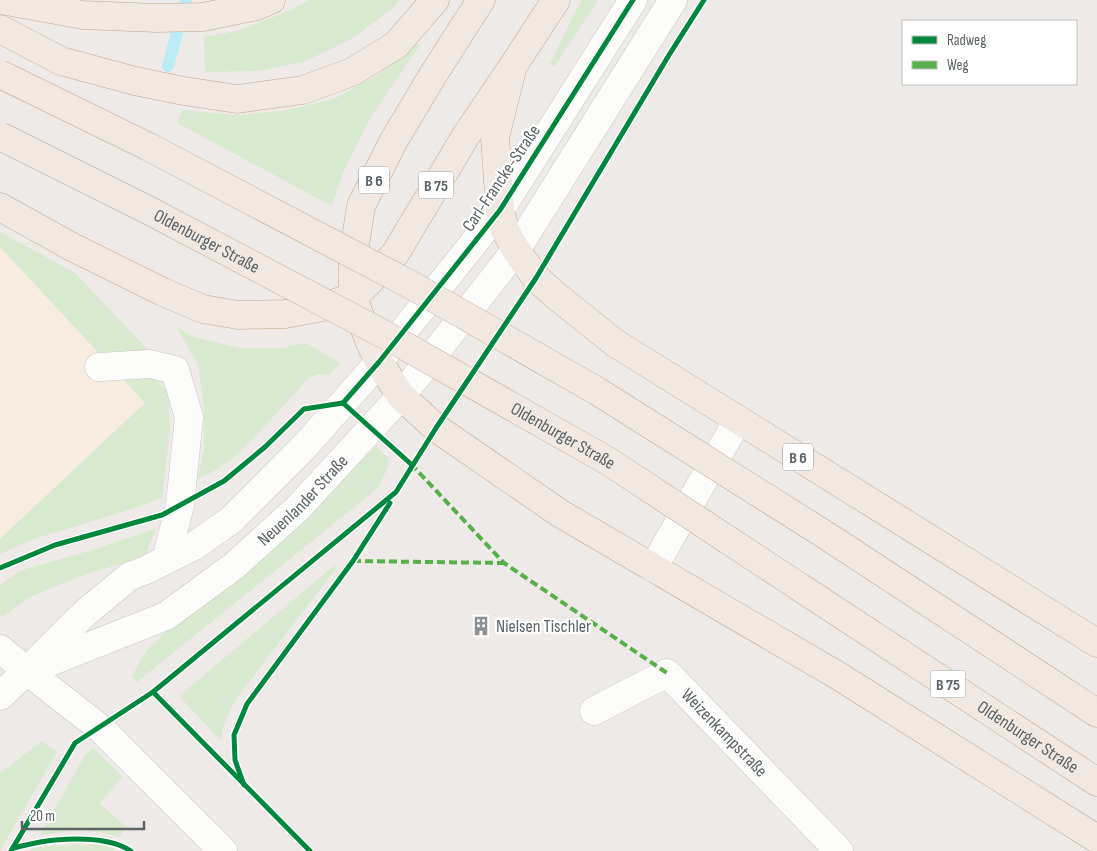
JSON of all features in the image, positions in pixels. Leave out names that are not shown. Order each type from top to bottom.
[{"type":"highway","points":[[1,0],[83,15],[156,18],[203,17],[257,6],[271,0]]},
{"type":"highway","points":[[0,29],[61,61],[135,82],[236,99],[303,90],[352,72],[396,45],[435,0]]},
{"type":"highway","name":"B 6","points":[[481,0],[393,142],[361,206],[353,258],[353,297],[379,362],[401,396],[436,428],[561,514],[837,675],[1097,839]]},
{"type":"highway","points":[[513,66],[556,0]]},
{"type":"highway","name":"B 6","points":[[513,66],[495,137],[500,210],[505,230],[516,250],[536,278],[555,296],[615,343],[1097,643]]},
{"type":"highway","name":"B 75","points":[[353,297],[395,254],[467,134],[513,66]]},
{"type":"highway","points":[[0,74],[149,147],[413,286],[597,391],[828,536],[1097,713]]},
{"type":"highway","name":"Oldenburger Straße","points":[[0,136],[148,210],[397,341],[608,461],[1097,782]]},
{"type":"highway","points":[[0,207],[72,247],[163,292],[203,309],[238,315],[285,314],[323,307],[353,297]]},
{"type":"street","name":"Carl-Francke-Straße","points":[[379,362],[500,210],[633,0]]},
{"type":"street","points":[[516,250],[672,0]]},
{"type":"street","name":"Neuenlander Straße","points":[[27,671],[166,616],[234,566],[298,508],[401,396],[516,250]]},
{"type":"street","name":"Neuenlander Straße","points":[[0,696],[85,613],[130,576],[194,546],[231,520],[306,445],[379,362]]},
{"type":"street","points":[[99,367],[150,364],[175,370],[189,417],[180,505],[166,560]]},
{"type":"street","points":[[653,568],[738,420]]},
{"type":"street","points":[[0,649],[100,728],[223,851]]},
{"type":"street","name":"Weizenkampstraße","points":[[594,711],[667,673],[840,851]]},
{"type":"shaded area","points":[[0,247],[145,403],[0,539]]},
{"type":"green space","points":[[310,0],[400,0],[391,10],[351,39],[306,61],[259,71],[205,72],[204,37],[237,31],[289,11]]},
{"type":"green space","points":[[582,0],[598,0],[554,67],[550,64]]},
{"type":"green space","points":[[417,43],[420,45],[369,120],[344,170],[332,206],[177,123],[182,110],[234,115],[283,111],[334,99],[376,76]]},
{"type":"green space","points":[[0,232],[75,273],[150,352],[98,352],[0,247]]},
{"type":"green space","points":[[176,327],[194,337],[239,348],[282,348],[306,343],[340,363],[329,375],[319,374],[308,378],[251,441],[233,458],[198,479],[204,449],[204,408],[198,363]]},
{"type":"green space","points":[[138,376],[157,380],[169,393],[170,431],[162,498],[34,539],[0,554],[0,539],[145,403],[123,379]]},
{"type":"green space","points":[[376,446],[389,459],[388,467],[378,488],[137,682],[132,676],[150,647],[168,630],[216,597],[254,566],[293,530]]},
{"type":"green space","points":[[157,528],[146,556],[84,575],[30,597],[4,616],[0,615],[0,585],[19,571],[96,549]]},
{"type":"green space","points":[[335,565],[335,570],[235,700],[224,725],[221,741],[179,696]]},
{"type":"green space","points":[[42,741],[57,752],[0,851],[0,773]]},
{"type":"green space","points":[[93,748],[123,777],[99,803],[126,827],[120,837],[100,832],[79,830],[40,835],[85,755]]},
{"type":"green space","points":[[95,844],[114,848],[113,851],[30,851],[32,848]]},
{"type":"waterway","points":[[168,66],[186,0]]},
{"type":"marked path","points":[[411,464],[504,563],[667,673]]},
{"type":"marked path","points":[[353,561],[504,563]]},
{"type":"cycle path","points":[[343,403],[379,362],[500,210],[633,0]]},
{"type":"cycle path","points":[[11,851],[75,743],[153,692],[396,492],[436,428],[536,278],[669,55],[704,0]]},
{"type":"cycle path","points":[[343,403],[412,465]]},
{"type":"cycle path","points":[[0,568],[55,545],[162,515],[224,481],[265,447],[304,409],[343,403]]},
{"type":"cycle path","points":[[244,785],[235,760],[234,735],[247,704],[353,561],[390,503]]},
{"type":"cycle path","points":[[153,692],[310,851]]},
{"type":"cycle path","points":[[13,848],[64,839],[84,839],[104,841],[131,851]]},
{"type":"place","name":"Nielsen Tischler","points":[[481,626]]}]
